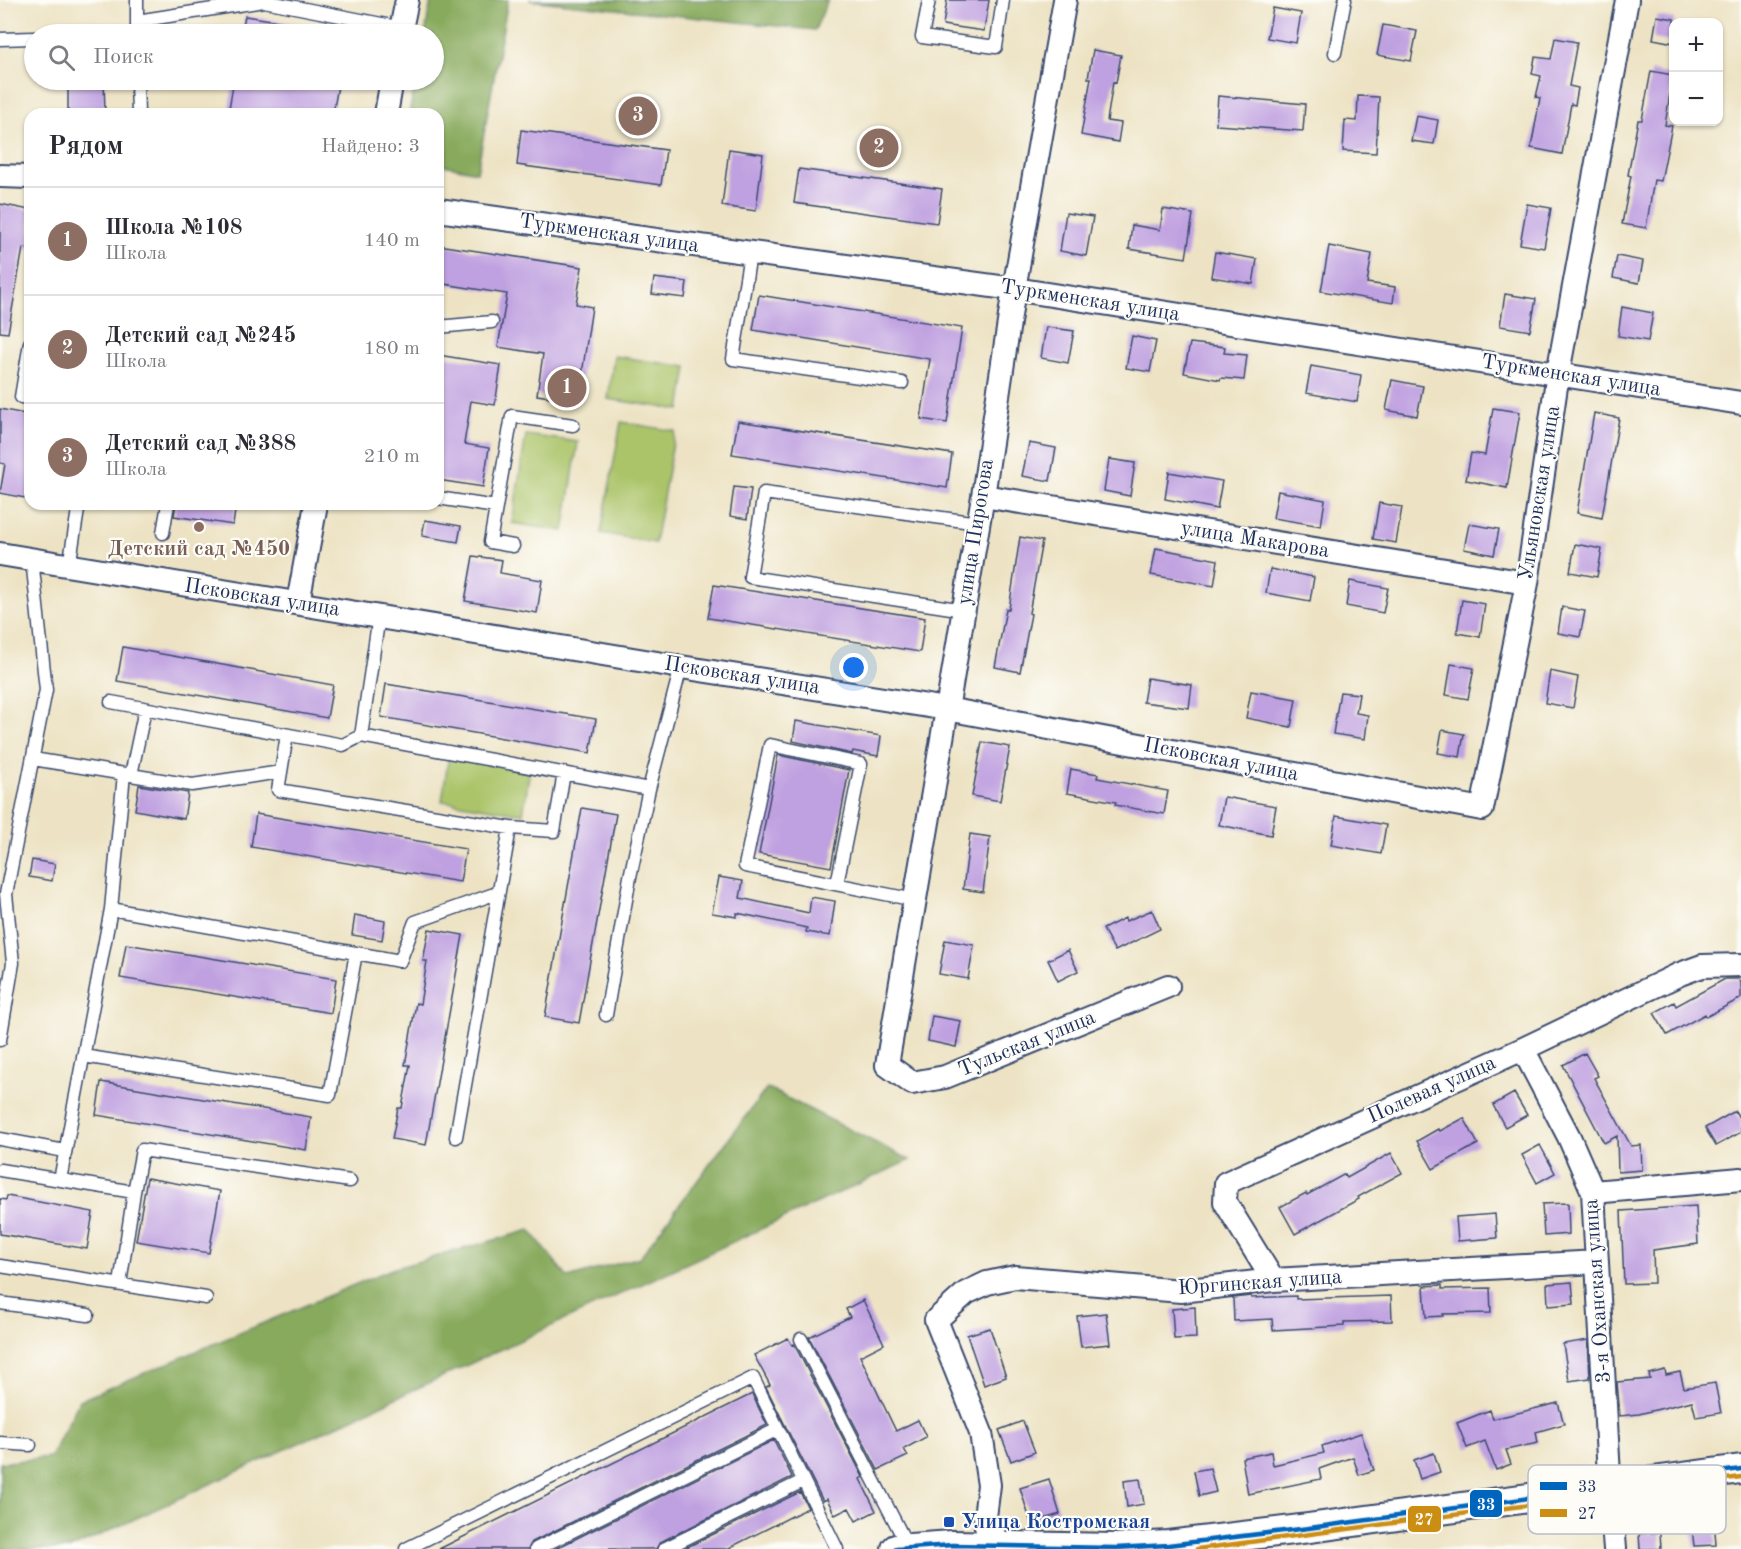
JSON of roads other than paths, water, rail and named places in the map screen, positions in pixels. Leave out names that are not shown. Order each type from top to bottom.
[{"type":"street","points":[[402,24],[406,0]]},
{"type":"street","name":"улица Пирогова","points":[[888,1065],[983,496],[1014,289],[1065,0]]},
{"type":"street","name":"Ульяновская улица","points":[[1482,809],[1527,584],[1558,373],[1627,0]]},
{"type":"street","points":[[387,108],[390,90]]},
{"type":"street","points":[[0,176],[24,177]]},
{"type":"street","name":"Туркменская улица","points":[[444,211],[1014,289],[1741,403]]},
{"type":"street","name":"улица Макарова","points":[[983,496],[1527,584]]},
{"type":"street","points":[[298,603],[315,510]]},
{"type":"street","name":"Псковская улица","points":[[0,554],[681,667],[947,708],[1482,809]]},
{"type":"street","name":"Полевая улица","points":[[1274,1280],[1226,1202],[1226,1183],[1523,1050],[1680,974],[1702,966],[1741,965]]},
{"type":"street","name":"Тульская улица","points":[[888,1065],[912,1083],[945,1077],[1168,986]]},
{"type":"street","name":"3-я Оханская улица","points":[[1523,1050],[1569,1137],[1593,1192],[1609,1465]]},
{"type":"street","points":[[1593,1192],[1741,1179]]},
{"type":"street","name":"Юргинская улица","points":[[999,1547],[994,1535],[986,1527],[984,1516],[989,1485],[981,1433],[936,1320],[966,1293],[987,1283],[1015,1277],[1181,1291],[1274,1280],[1597,1262]]},
{"type":"street","points":[[1726,1471],[1741,1469]]},
{"type":"street","points":[[902,1548],[952,1545],[1116,1548],[1168,1545],[1528,1497]]},
{"type":"street","name":"3-я Оханская улица","points":[[1614,1534],[1615,1549]]},
{"type":"lane","points":[[137,0],[138,24]]},
{"type":"lane","points":[[928,0],[922,37],[996,47],[1003,0]]},
{"type":"lane","points":[[1335,53],[1345,0]]},
{"type":"lane","points":[[138,21],[264,1],[293,3],[374,24]]},
{"type":"lane","points":[[0,39],[24,38]]},
{"type":"lane","points":[[137,90],[138,108]]},
{"type":"lane","points":[[750,254],[734,359],[902,383]]},
{"type":"lane","points":[[444,326],[492,322]]},
{"type":"lane","points":[[24,379],[21,397],[24,397]]},
{"type":"lane","points":[[513,546],[490,542],[512,416],[573,425]]},
{"type":"lane","points":[[964,610],[750,577],[764,493],[978,523]]},
{"type":"lane","points":[[444,499],[496,507]]},
{"type":"lane","points":[[69,566],[79,510]]},
{"type":"lane","points":[[163,533],[167,510]]},
{"type":"lane","points":[[0,1040],[13,963],[6,894],[46,690],[32,559]]},
{"type":"lane","points":[[360,736],[379,616]]},
{"type":"lane","points":[[606,1015],[630,878],[649,789],[681,667]]},
{"type":"lane","points":[[111,702],[343,746],[360,736],[649,789]]},
{"type":"lane","points":[[60,1180],[111,909],[128,774],[145,709]]},
{"type":"lane","points":[[287,735],[278,790],[510,828],[554,831],[564,773]]},
{"type":"lane","points":[[837,884],[861,764],[770,745],[746,866],[915,900]]},
{"type":"lane","points":[[33,759],[192,784],[281,772]]},
{"type":"lane","points":[[456,1137],[510,828]]},
{"type":"lane","points":[[111,909],[400,961],[415,922],[497,893]]},
{"type":"lane","points":[[83,1056],[330,1095],[356,953]]},
{"type":"lane","points":[[0,1139],[65,1151]]},
{"type":"lane","points":[[120,1284],[142,1150],[350,1181]]},
{"type":"lane","points":[[0,1170],[134,1192]]},
{"type":"lane","points":[[0,1266],[206,1299]]},
{"type":"lane","points":[[0,1303],[88,1315]]},
{"type":"lane","points":[[801,1338],[902,1548]]},
{"type":"lane","points":[[406,1549],[753,1378],[837,1549]]},
{"type":"lane","points":[[536,1549],[778,1429]]},
{"type":"lane","points":[[0,1443],[30,1445]]},
{"type":"lane","points":[[664,1549],[803,1481]]},
{"type":"place","name":"Детский сад №388","points":[[638,116]]},
{"type":"place","name":"Детский сад №245","points":[[879,148]]},
{"type":"place","name":"Школа №108","points":[[567,388]]},
{"type":"place","name":"Детский сад №450","points":[[199,527]]},
{"type":"place","name":"Улица Костромская","points":[[949,1522]]}]
